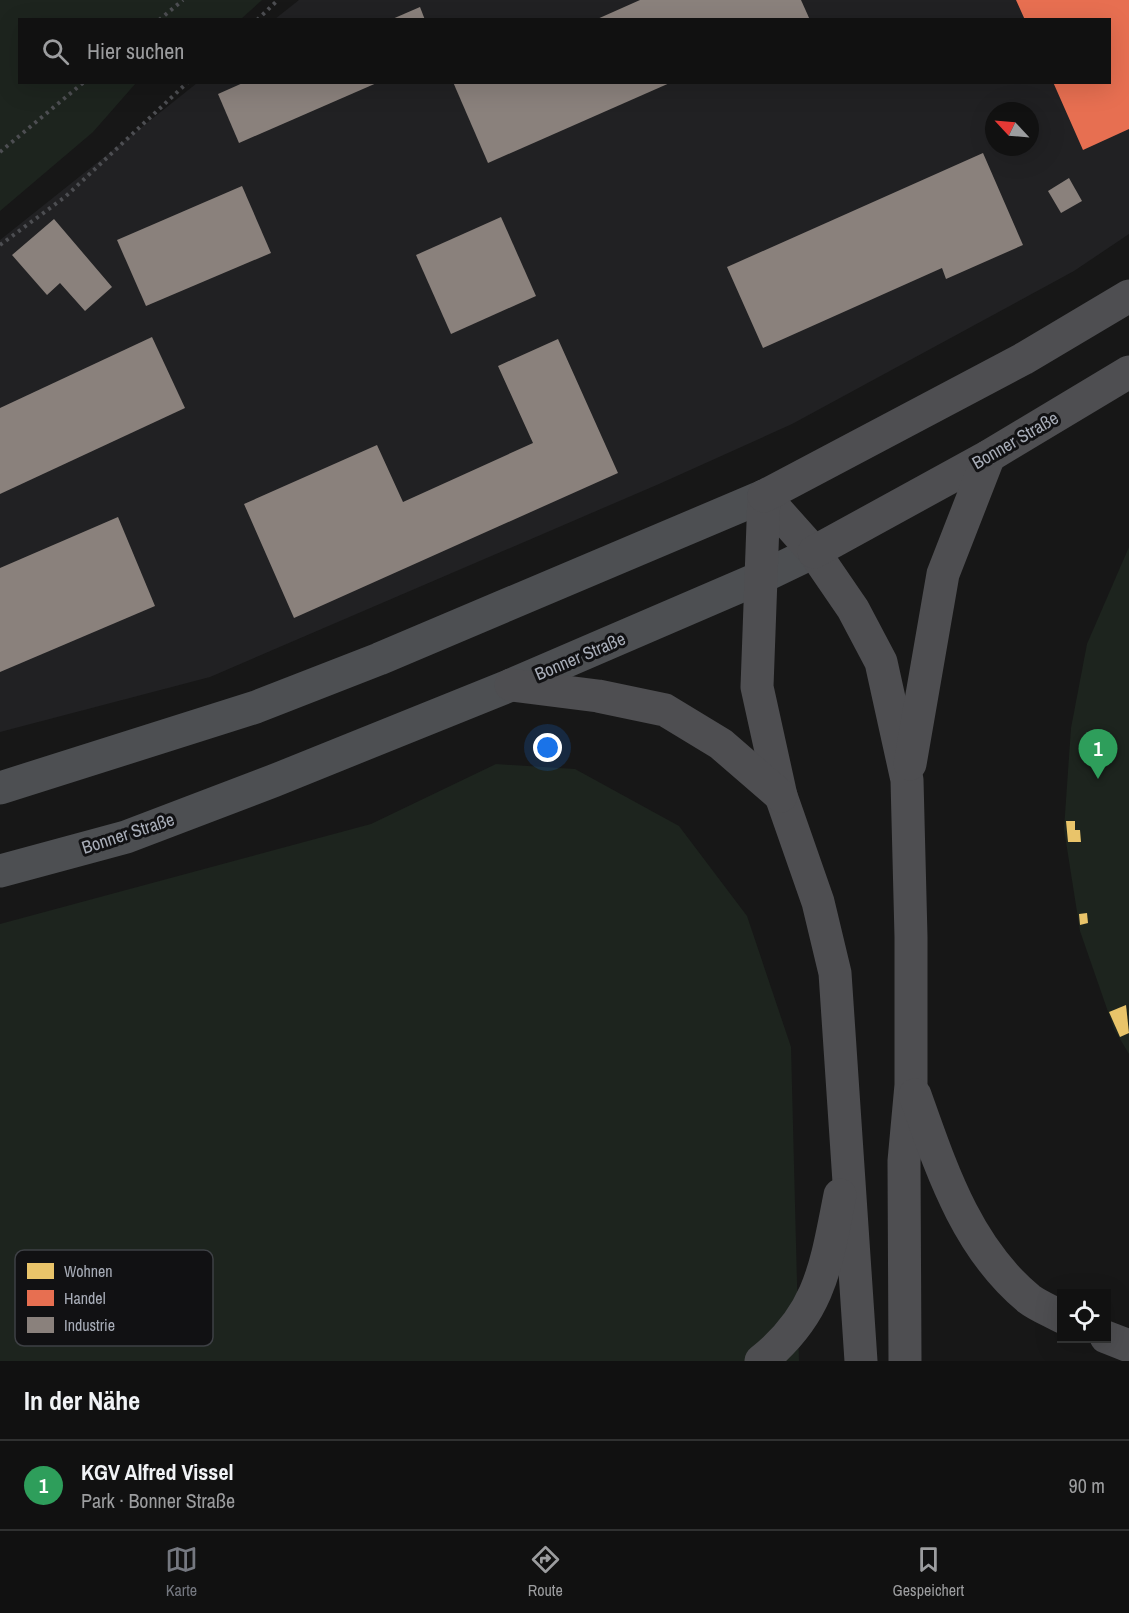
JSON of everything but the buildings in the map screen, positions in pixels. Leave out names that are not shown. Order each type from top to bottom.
[{"type":"highway","points":[[764,496],[1013,365],[1129,296]]},
{"type":"highway","name":"Bonner Straße","points":[[814,552],[989,456],[1129,372]]},
{"type":"highway","points":[[907,780],[943,574],[989,456]]},
{"type":"highway","points":[[764,496],[814,552],[853,609],[881,662],[907,780],[912,1085],[904,1161],[905,1361]]},
{"type":"highway","points":[[764,496],[757,687],[781,796],[818,902],[835,973],[849,1152],[861,1361]]},
{"type":"highway","points":[[511,685],[598,696],[665,710],[721,744],[781,796]]},
{"type":"highway","points":[[912,1085],[948,1188],[985,1251],[1030,1299],[1057,1314]]},
{"type":"highway","points":[[761,1361],[775,1350],[808,1310],[824,1274],[849,1152]]},
{"type":"highway","points":[[1111,1339],[1129,1346]]},
{"type":"main road","points":[[0,788],[266,703],[379,659],[764,496]]},
{"type":"main road","name":"Bonner Straße","points":[[0,871],[126,837],[273,781],[511,685],[762,577],[814,552]]},
{"type":"path","points":[[161,18],[183,0]]},
{"type":"path","points":[[258,18],[278,0]]},
{"type":"path","points":[[0,152],[82,84]]},
{"type":"path","points":[[0,244],[65,197],[186,84]]},
{"type":"shaded area","points":[[0,0],[262,0],[242,18],[18,18],[18,84],[135,84],[93,132],[0,211]]},
{"type":"shaded area","points":[[299,0],[1129,0],[1129,234],[1074,271],[792,424],[659,484],[210,677],[0,732],[0,240],[196,84],[1111,84],[1111,18],[276,18]]},
{"type":"shaded area","points":[[1129,547],[1129,1054],[1114,1029],[1080,931],[1064,829],[1071,728],[1087,644]]},
{"type":"shaded area","points":[[496,764],[575,769],[679,826],[747,916],[791,1047],[799,1361],[0,1361],[0,924],[371,824]]},
{"type":"place","name":"KGV Alfred Vissel","points":[[1098,779]]}]
